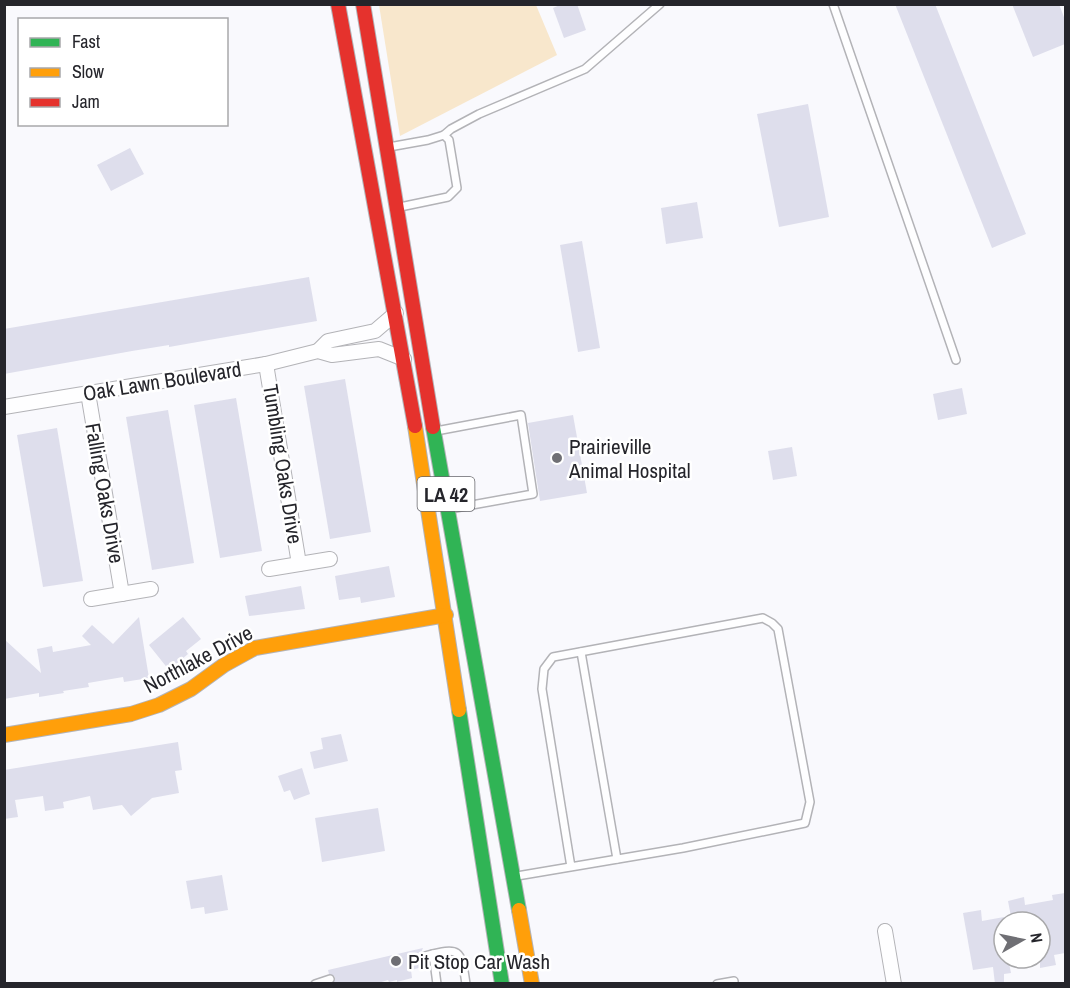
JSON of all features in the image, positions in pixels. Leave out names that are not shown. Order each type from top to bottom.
[{"type":"main road","name":"LA 42","points":[[338,4],[404,358],[502,984]]},
{"type":"main road","name":"LA 42","points":[[363,4],[434,432],[532,984]]},
{"type":"main road","name":"Northlake Drive","points":[[4,735],[131,714],[159,705],[191,689],[224,665],[255,648],[446,615]]},
{"type":"street","name":"Oak Lawn Boulevard","points":[[318,351],[328,342],[375,331],[396,313]]},
{"type":"street","name":"Oak Lawn Boulevard","points":[[4,407],[266,364],[318,351],[332,354],[379,349],[404,358]]},
{"type":"street","name":"Tumbling Oaks Drive","points":[[266,364],[299,564]]},
{"type":"street","name":"Falling Oaks Drive","points":[[88,393],[122,594]]},
{"type":"street","points":[[269,569],[330,559]]},
{"type":"street","points":[[91,599],[151,589]]},
{"type":"street","points":[[885,932],[894,984]]},
{"type":"lane","points":[[386,147],[444,135],[479,114],[585,69],[660,4]]},
{"type":"lane","points":[[833,4],[956,360]]},
{"type":"lane","points":[[396,208],[448,196],[457,189],[449,140],[444,135]]},
{"type":"lane","points":[[364,335],[367,349]]},
{"type":"lane","points":[[434,432],[521,416],[533,494],[448,509]]},
{"type":"lane","points":[[514,876],[571,867],[683,848],[805,823],[810,802],[778,629],[772,623],[763,618],[553,657],[544,669],[542,689],[571,867]]},
{"type":"lane","points":[[581,651],[617,859]]},
{"type":"lane","points":[[425,956],[444,951],[457,952],[462,957],[466,984]]},
{"type":"lane","points":[[433,954],[437,984]]},
{"type":"lane","points":[[315,984],[330,979]]},
{"type":"lane","points":[[717,984],[734,981],[734,984]]},
{"type":"shaded area","points":[[379,5],[536,5],[557,55],[400,136]]},
{"type":"building","points":[[562,4],[577,4],[586,30],[564,38],[553,8]]},
{"type":"building","points":[[895,4],[935,4],[1026,234],[992,248]]},
{"type":"building","points":[[1012,4],[1059,4],[1065,20],[1065,44],[1033,57]]},
{"type":"building","points":[[808,104],[829,217],[779,227],[757,114]]},
{"type":"building","points":[[130,148],[144,174],[111,191],[97,165]]},
{"type":"building","points":[[697,202],[703,238],[666,244],[661,208]]},
{"type":"building","points":[[582,241],[600,348],[578,352],[560,245]]},
{"type":"building","points":[[309,277],[317,321],[4,374],[4,329]]},
{"type":"building","points":[[345,379],[371,532],[330,539],[304,386]]},
{"type":"building","points":[[962,388],[967,414],[938,420],[933,394]]},
{"type":"building","points":[[236,398],[262,551],[220,558],[194,405]]},
{"type":"building","points":[[168,410],[194,563],[152,570],[126,417]]},
{"type":"building","name":"Prairieville Animal Hospital","points":[[573,415],[587,493],[540,501],[528,423]]},
{"type":"building","points":[[57,428],[83,581],[43,587],[17,435]]},
{"type":"building","points":[[792,447],[797,476],[773,480],[768,451]]},
{"type":"building","points":[[389,566],[395,597],[361,603],[360,597],[339,600],[335,576]]},
{"type":"building","points":[[301,586],[305,609],[249,616],[245,596]]},
{"type":"building","points":[[139,617],[149,678],[124,682],[123,677],[88,683],[89,687],[63,691],[64,693],[39,697],[39,693],[4,699],[4,639],[41,673],[37,649],[52,646],[53,652],[91,645],[82,636],[92,625],[113,644]]},
{"type":"building","points":[[183,617],[201,639],[186,651],[188,654],[169,670],[149,645]]},
{"type":"building","points":[[341,734],[348,761],[314,769],[310,752],[323,749],[321,738]]},
{"type":"building","points":[[178,742],[182,770],[175,771],[179,793],[152,798],[131,816],[122,805],[93,810],[90,796],[63,802],[64,808],[45,811],[43,796],[15,800],[18,817],[4,819],[4,770]]},
{"type":"building","points":[[302,768],[310,794],[294,800],[290,790],[284,792],[278,776]]},
{"type":"building","points":[[378,808],[385,851],[322,862],[315,818]]},
{"type":"building","points":[[222,875],[228,910],[205,914],[204,907],[191,909],[186,881]]},
{"type":"building","points":[[1065,893],[1065,953],[1054,955],[1056,965],[1052,966],[1052,910],[1010,910],[1008,901],[1024,897],[1025,905],[1053,900],[1052,895]]},
{"type":"building","points":[[981,910],[982,921],[992,919],[992,967],[973,970],[963,913]]},
{"type":"building","name":"Pit Stop Car Wash","points":[[423,948],[419,957],[426,962],[427,966],[411,970],[412,978],[397,982],[397,980],[389,982],[388,980],[375,984],[333,984],[335,977],[329,974],[328,970]]},
{"type":"building","points":[[993,970],[1010,970],[1011,973],[1004,974],[1004,984],[995,984]]},
{"type":"traffic: fast","points":[[433,427],[519,910]]},
{"type":"traffic: fast","points":[[459,710],[502,984]]},
{"type":"traffic: slow","points":[[415,426],[459,710]]},
{"type":"traffic: slow","points":[[4,735],[131,714],[159,705],[191,689],[224,665],[255,648],[446,615]]},
{"type":"traffic: slow","points":[[519,910],[532,984]]},
{"type":"traffic: jam","points":[[338,4],[415,426]]},
{"type":"traffic: jam","points":[[363,4],[433,427]]},
{"type":"place","name":"Prairieville Animal Hospital","points":[[557,458]]},
{"type":"place","name":"Pit Stop Car Wash","points":[[396,961]]}]
